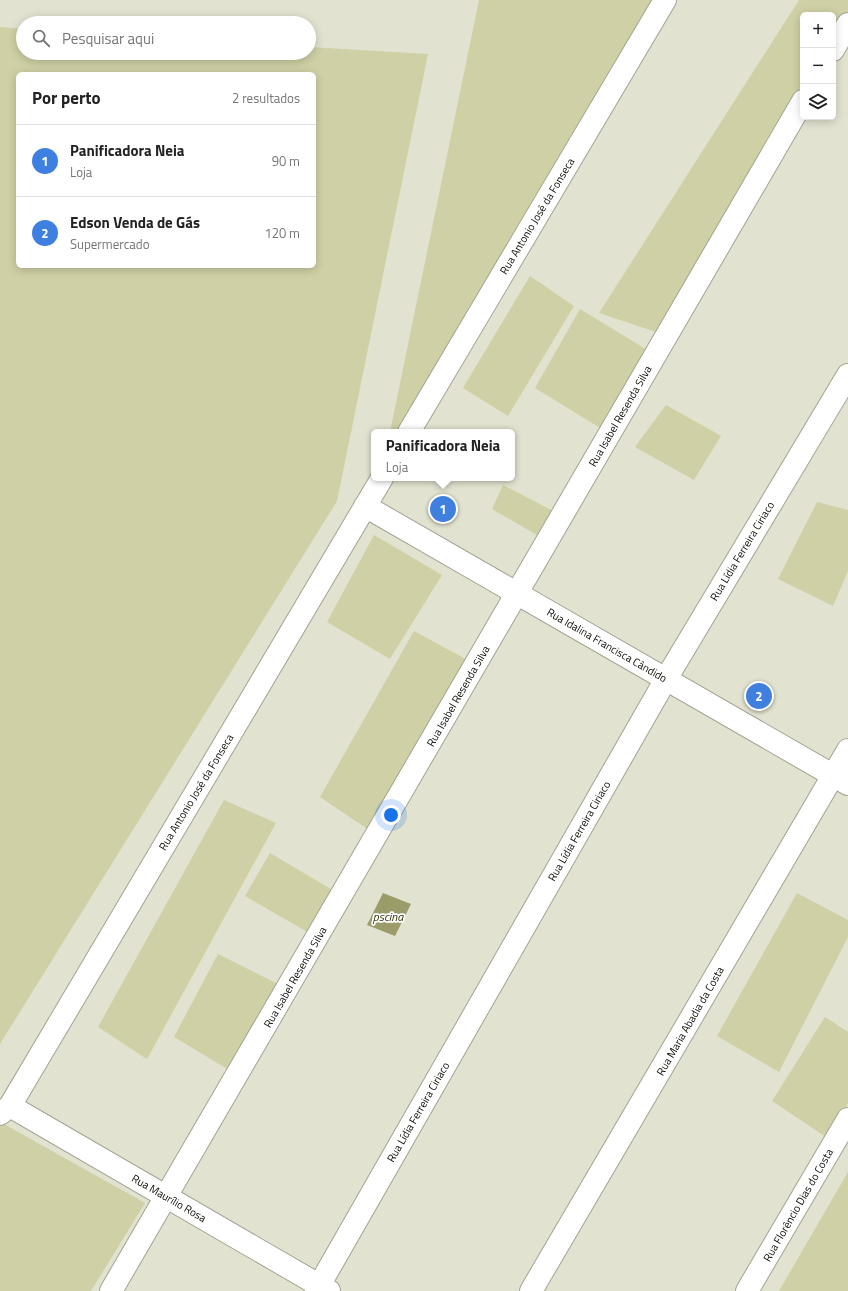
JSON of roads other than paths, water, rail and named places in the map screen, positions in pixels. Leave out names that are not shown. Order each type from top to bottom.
[{"type":"street","name":"Rua Antonio José da Fonseca","points":[[411,429],[664,0]]},
{"type":"street","points":[[834,48],[848,24]]},
{"type":"street","name":"Rua Isabel Resenda Silva","points":[[111,1291],[800,106]]},
{"type":"street","name":"Rua Lídia Ferreira Ciriaco","points":[[321,1289],[666,679],[848,375]]},
{"type":"street","name":"Rua Antonio José da Fonseca","points":[[5,1110],[380,481]]},
{"type":"street","name":"Rua Idalina Francisca Cândido","points":[[365,506],[840,780]]},
{"type":"street","name":"Rua Maria Abadia da Costa","points":[[532,1291],[840,780],[848,750]]},
{"type":"street","name":"Rua Maurílio Rosa","points":[[5,1110],[167,1197],[321,1289]]},
{"type":"street","name":"Rua Florêncio Dias do Costa","points":[[747,1291],[848,1119]]},
{"type":"water","name":"pscina","points":[[383,893],[411,904],[395,936],[367,925]]},
{"type":"place","name":"Panificadora Neia","points":[[443,509]]},
{"type":"place","name":"Edson Venda de Gás","points":[[759,696]]}]
